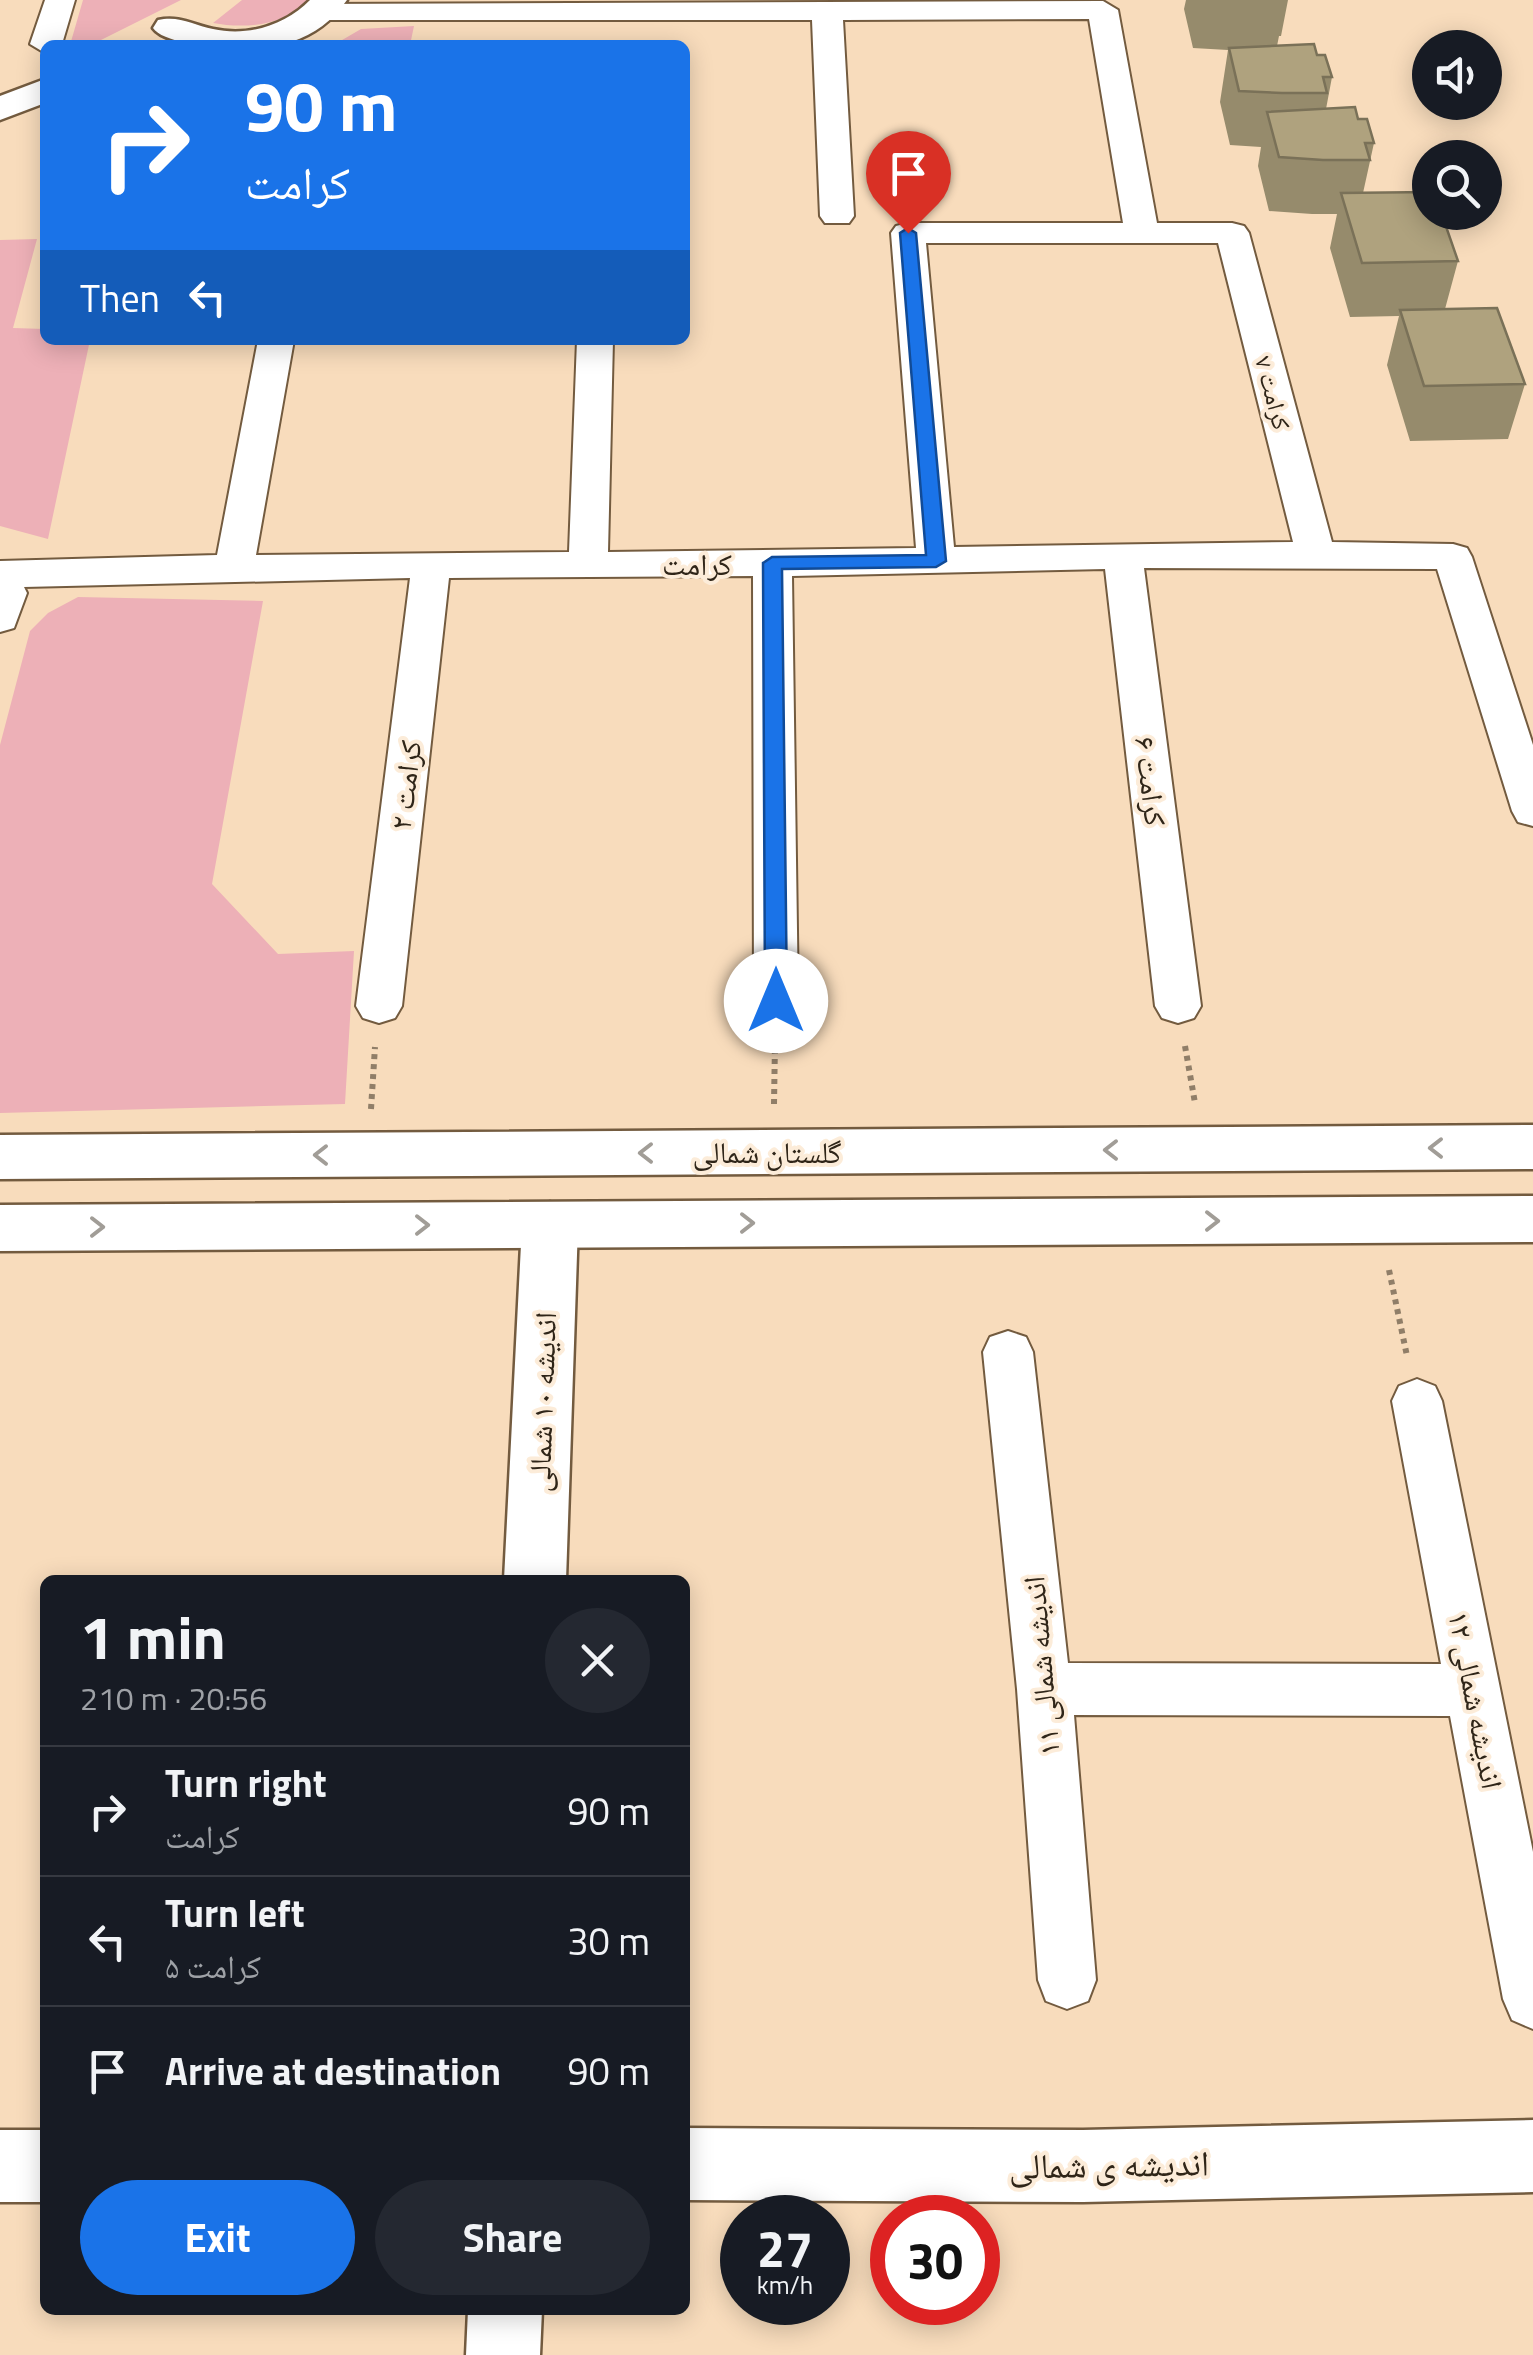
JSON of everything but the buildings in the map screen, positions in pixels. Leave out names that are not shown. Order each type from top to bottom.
[{"type":"main road","points":[[148,40],[172,28],[208,0]]},
{"type":"main road","points":[[257,40],[300,25],[326,6]]},
{"type":"main road","points":[[172,28],[212,40]]},
{"type":"main road","points":[[0,108],[40,92]]},
{"type":"main road","name":"گلستان شمالی","points":[[0,1157],[1533,1147]]},
{"type":"main road","name":"اندیشه ۱۰ شمالی","points":[[535,1575],[552,1154]]},
{"type":"main road","points":[[0,1228],[1533,1219]]},
{"type":"main road","name":"اندیشه ی شمالی","points":[[690,2164],[1082,2166],[1533,2156]]},
{"type":"main road","points":[[0,2166],[40,2166]]},
{"type":"main road","points":[[503,2355],[505,2315]]},
{"type":"street","points":[[47,40],[60,0]]},
{"type":"street","points":[[326,6],[555,11],[666,5],[826,10],[961,5],[1103,10],[1141,231],[908,233],[936,561]]},
{"type":"street","points":[[826,10],[837,216]]},
{"type":"street","points":[[552,40],[555,11]]},
{"type":"street","name":"کرامت ۷","points":[[1141,231],[1232,234],[1315,552]]},
{"type":"street","points":[[234,564],[275,345]]},
{"type":"street","points":[[588,564],[595,345]]},
{"type":"street","name":"کرامت","points":[[1,574],[234,564],[772,563],[1315,552],[1453,558],[1533,811]]},
{"type":"street","name":"کرامت ۶","points":[[1123,556],[1178,1006]]},
{"type":"street","points":[[772,563],[776,1001]]},
{"type":"street","name":"کرامت ۲","points":[[378,1006],[431,565]]},
{"type":"street","points":[[0,619],[7,593],[1,574]]},
{"type":"street","name":"اندیشه شمالی ۱۱","points":[[1008,1352],[1044,1689],[1067,1980]]},
{"type":"street","name":"اندیشه شمالی ۱۲","points":[[1416,1401],[1533,1999]]},
{"type":"street","points":[[1044,1689],[1474,1690]]},
{"type":"path","points":[[774,1152],[776,1001]]},
{"type":"path","points":[[368,1155],[378,1006]]},
{"type":"path","points":[[1178,1006],[1202,1149]]},
{"type":"path","points":[[1379,1220],[1416,1401]]},
{"type":"shaded area","points":[[83,0],[181,0],[101,40],[71,40]]},
{"type":"shaded area","points":[[242,0],[309,0],[288,15],[264,24],[213,23]]},
{"type":"shaded area","points":[[414,26],[411,40],[342,40],[361,29]]},
{"type":"shaded area","points":[[37,239],[13,328],[40,329],[40,345],[89,345],[48,539],[0,526],[0,240]]},
{"type":"shaded area","points":[[78,597],[263,601],[212,884],[278,954],[354,951],[345,1104],[0,1113],[0,745],[30,631],[48,613]]},
{"type":"route","points":[[776,1001],[772,563],[936,561],[908,233]]}]
